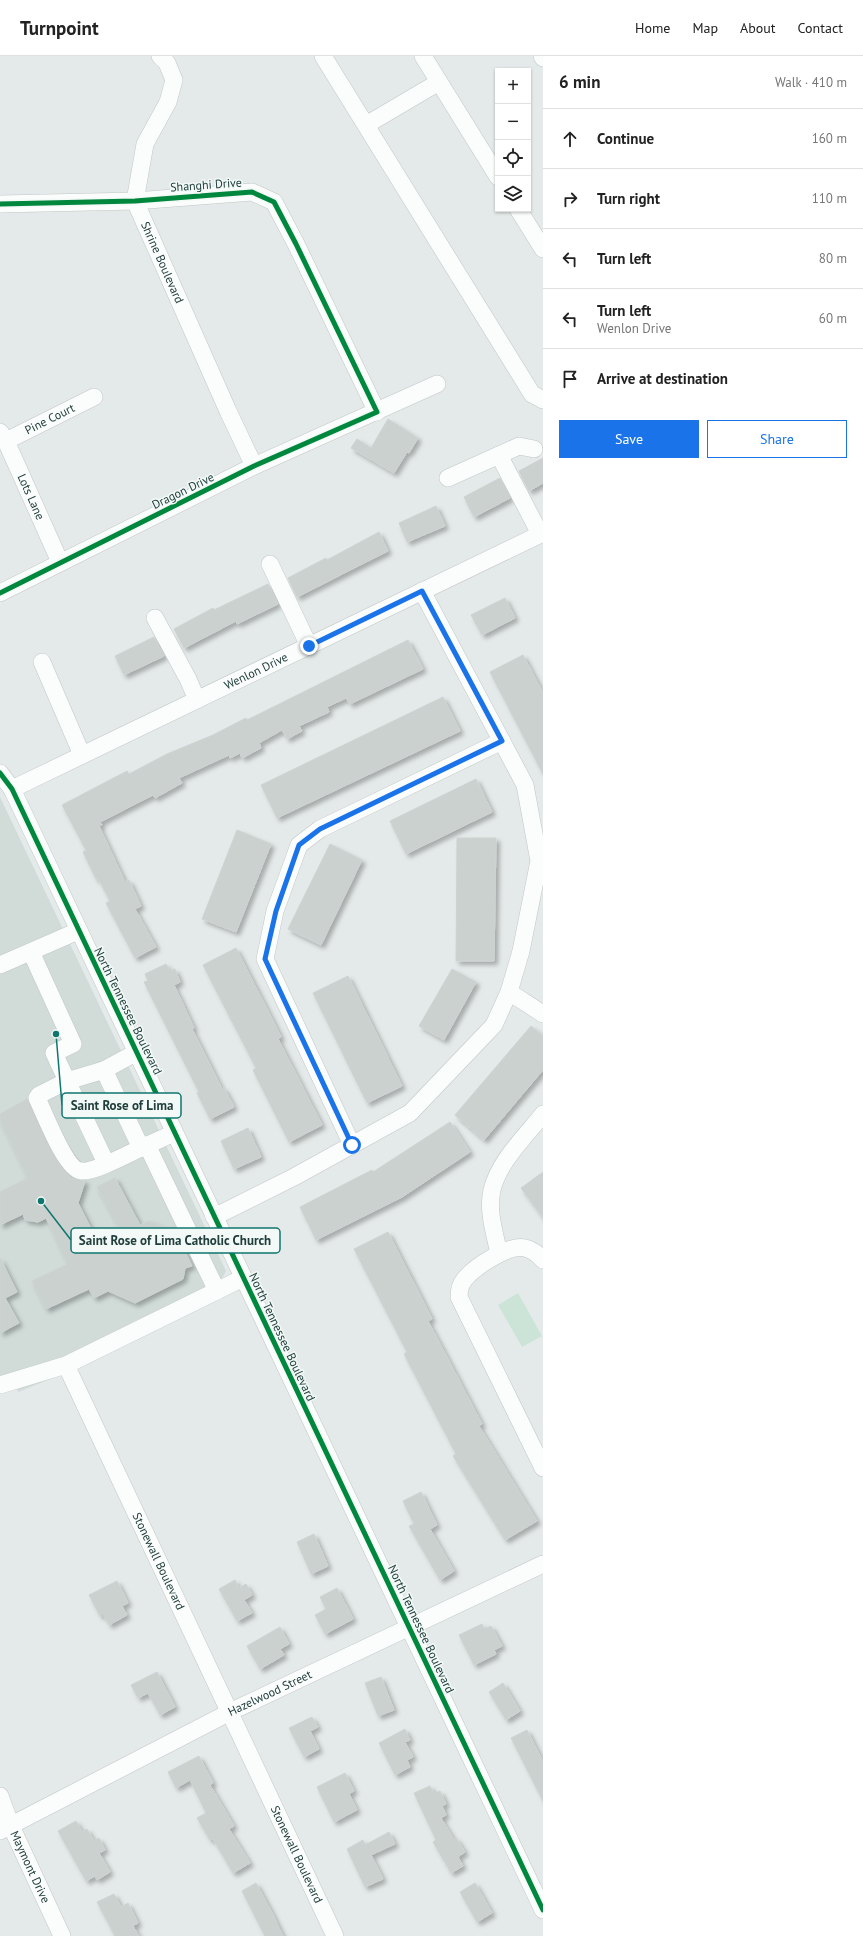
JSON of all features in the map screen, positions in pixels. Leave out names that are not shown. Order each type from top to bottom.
[{"type":"street","points":[[135,201],[145,144],[168,102],[174,80],[168,63],[160,56]]},
{"type":"street","points":[[323,56],[532,394],[543,400]]},
{"type":"street","points":[[423,56],[497,176]]},
{"type":"street","points":[[366,125],[439,82]]},
{"type":"street","name":"Shanghi Drive","points":[[0,204],[135,201],[252,192],[274,202],[296,244],[377,412]]},
{"type":"street","name":"Shrine Boulevard","points":[[135,201],[254,466]]},
{"type":"street","points":[[520,212],[543,249]]},
{"type":"street","name":"Dragon Drive","points":[[0,593],[254,466],[437,384]]},
{"type":"street","name":"Pine Court","points":[[3,437],[94,397]]},
{"type":"street","name":"Lots Lane","points":[[3,437],[60,562]]},
{"type":"street","points":[[448,478],[519,446],[534,449]]},
{"type":"street","points":[[499,455],[542,534]]},
{"type":"street","name":"Wenlon Drive","points":[[12,789],[542,534]]},
{"type":"street","points":[[270,564],[309,646]]},
{"type":"street","points":[[214,1217],[410,1114],[494,1025],[510,992],[521,951],[539,862],[525,785],[422,591]]},
{"type":"street","points":[[156,618],[188,680],[196,700]]},
{"type":"street","points":[[42,662],[82,755]]},
{"type":"street","points":[[352,1145],[265,959],[276,911],[299,845],[320,829],[502,741]]},
{"type":"street","name":"North Tennessee Boulevard","points":[[0,773],[12,789],[543,1910]]},
{"type":"street","points":[[0,965],[78,930]]},
{"type":"street","points":[[31,952],[73,1044],[54,1053],[106,1163]]},
{"type":"street","points":[[510,992],[543,1014]]},
{"type":"street","points":[[137,1052],[104,1070],[66,1081],[39,1095],[37,1098],[41,1107],[67,1160],[74,1169],[80,1172],[90,1171],[174,1133]]},
{"type":"street","points":[[104,1070],[217,1291]]},
{"type":"street","points":[[499,1254],[491,1216],[492,1191],[502,1167],[543,1114]]},
{"type":"street","points":[[543,1260],[537,1253],[524,1248],[499,1254],[474,1270],[463,1281],[459,1290],[459,1297],[543,1468]]},
{"type":"street","points":[[0,1385],[66,1365],[243,1278]]},
{"type":"street","name":"Stonewall Boulevard","points":[[66,1365],[335,1936]]},
{"type":"street","name":"Hazelwood Street","points":[[6,1828],[230,1712],[543,1564]]},
{"type":"street","name":"Maymont Drive","points":[[0,1796],[6,1828],[62,1936]]},
{"type":"shaded area","points":[[0,797],[226,1271],[220,1282],[57,1363],[58,1376],[18,1392],[12,1376],[0,1381]]},
{"type":"green space","points":[[518,1293],[542,1336],[522,1347],[498,1305]]},
{"type":"building","points":[[388,419],[418,438],[394,473],[351,448],[357,439],[371,448]]},
{"type":"building","points":[[543,458],[543,483],[529,491],[519,471]]},
{"type":"building","points":[[500,478],[510,498],[474,517],[464,497]]},
{"type":"building","points":[[436,506],[445,526],[407,542],[399,523]]},
{"type":"building","points":[[379,532],[388,551],[297,597],[288,578],[326,558],[327,560]]},
{"type":"building","points":[[268,584],[278,604],[237,624],[236,621],[184,648],[174,629],[213,608],[214,610]]},
{"type":"building","points":[[505,598],[515,618],[482,635],[471,615]]},
{"type":"building","points":[[154,637],[164,656],[124,675],[115,656]]},
{"type":"building","points":[[408,640],[423,669],[350,704],[346,698],[327,707],[329,712],[299,726],[302,731],[287,739],[282,730],[259,743],[261,748],[242,758],[240,753],[230,758],[229,755],[179,778],[182,783],[155,798],[153,795],[100,822],[102,825],[99,826],[125,882],[129,880],[141,906],[135,909],[156,947],[135,958],[106,903],[110,901],[98,878],[96,879],[83,852],[86,850],[62,805],[127,771],[129,774],[167,754],[213,735],[246,718],[247,720]]},
{"type":"building","points":[[523,655],[543,693],[543,774],[490,672]]},
{"type":"building","points":[[443,697],[460,731],[277,818],[261,785]]},
{"type":"building","points":[[476,779],[492,812],[406,854],[390,821]]},
{"type":"building","points":[[237,830],[271,844],[236,932],[202,919]]},
{"type":"building","points":[[457,838],[496,838],[494,961],[456,961]]},
{"type":"building","points":[[330,844],[362,860],[321,945],[288,929]]},
{"type":"building","points":[[236,948],[281,1037],[278,1039],[322,1125],[289,1142],[253,1070],[256,1068],[203,965]]},
{"type":"building","points":[[166,964],[170,971],[175,969],[180,982],[174,985],[194,1028],[192,1029],[222,1089],[224,1088],[234,1107],[210,1119],[197,1093],[199,1092],[144,982],[148,981],[145,974]]},
{"type":"building","points":[[452,969],[476,982],[444,1040],[419,1026]]},
{"type":"building","points":[[348,976],[402,1086],[367,1103],[313,993]]},
{"type":"building","points":[[531,1026],[543,1036],[543,1070],[484,1140],[455,1115]]},
{"type":"building","points":[[27,1099],[44,1137],[62,1168],[71,1178],[85,1181],[78,1203],[100,1246],[123,1235],[97,1187],[115,1178],[140,1225],[149,1221],[168,1229],[172,1226],[192,1266],[185,1268],[183,1279],[135,1303],[108,1291],[94,1298],[89,1289],[46,1309],[32,1281],[68,1264],[46,1218],[38,1222],[25,1220],[23,1214],[0,1225],[0,1192],[28,1178],[0,1120],[0,1114]]},
{"type":"building","points":[[450,1122],[470,1152],[402,1197],[316,1240],[300,1207],[372,1170],[373,1172]]},
{"type":"building","points":[[248,1128],[261,1157],[234,1169],[221,1141]]},
{"type":"building","points":[[543,1172],[543,1218],[521,1188]]},
{"type":"building","points":[[388,1232],[432,1319],[428,1321],[482,1424],[479,1426],[537,1521],[505,1540],[453,1456],[456,1454],[404,1354],[407,1352],[354,1249]]},
{"type":"building","points":[[0,1258],[17,1292],[5,1298],[19,1323],[0,1333]]},
{"type":"building","points":[[421,1492],[437,1525],[430,1529],[454,1571],[440,1580],[409,1526],[414,1524],[403,1501]]},
{"type":"building","points":[[314,1534],[328,1566],[311,1574],[297,1542]]},
{"type":"building","points":[[235,1580],[239,1588],[246,1584],[252,1595],[244,1600],[252,1613],[237,1621],[219,1589]]},
{"type":"building","points":[[117,1581],[128,1603],[122,1606],[127,1615],[109,1625],[103,1614],[100,1616],[89,1595]]},
{"type":"building","points":[[337,1588],[353,1619],[325,1634],[315,1615],[326,1609],[320,1597]]},
{"type":"building","points":[[482,1624],[484,1629],[491,1626],[502,1646],[494,1650],[496,1654],[474,1665],[459,1635]]},
{"type":"building","points":[[280,1627],[289,1644],[280,1649],[284,1655],[260,1669],[247,1646]]},
{"type":"building","points":[[157,1672],[175,1707],[160,1715],[148,1693],[138,1698],[131,1685]]},
{"type":"building","points":[[381,1677],[394,1710],[378,1716],[365,1683]]},
{"type":"building","points":[[503,1683],[520,1711],[506,1720],[489,1692]]},
{"type":"building","points":[[312,1717],[318,1727],[310,1731],[319,1749],[304,1757],[289,1728]]},
{"type":"building","points":[[405,1729],[410,1740],[405,1742],[413,1757],[407,1760],[410,1767],[395,1775],[379,1743]]},
{"type":"building","points":[[527,1730],[543,1762],[543,1801],[511,1738]]},
{"type":"building","points":[[199,1756],[213,1783],[210,1785],[234,1826],[229,1829],[250,1863],[233,1873],[213,1839],[210,1840],[197,1818],[206,1813],[190,1780],[176,1788],[168,1772]]},
{"type":"building","points":[[345,1773],[354,1791],[349,1794],[357,1810],[334,1822],[317,1787]]},
{"type":"building","points":[[430,1786],[434,1794],[440,1791],[446,1804],[442,1806],[446,1815],[441,1818],[454,1840],[456,1838],[465,1852],[458,1857],[463,1866],[451,1873],[433,1842],[436,1840],[414,1793]]},
{"type":"building","points":[[76,1821],[82,1832],[87,1829],[94,1841],[99,1838],[105,1850],[99,1853],[110,1872],[97,1880],[95,1876],[86,1881],[58,1831]]},
{"type":"building","points":[[389,1832],[395,1844],[371,1855],[383,1879],[365,1887],[347,1849],[363,1840],[365,1845]]},
{"type":"building","points":[[256,1883],[283,1936],[265,1936],[242,1891]]},
{"type":"building","points":[[475,1883],[492,1913],[477,1922],[460,1892]]},
{"type":"building","points":[[114,1894],[121,1907],[128,1903],[138,1923],[133,1926],[139,1936],[115,1936],[97,1902]]},
{"type":"cycle path","points":[[0,204],[135,201],[252,192],[274,202],[296,244],[377,412],[254,466],[0,593]]},
{"type":"cycle path","points":[[0,773],[12,789],[543,1910]]},
{"type":"place","name":"Saint Rose of Lima","points":[[56,1034]]},
{"type":"place","name":"Saint Rose of Lima Catholic Church","points":[[41,1201]]},
{"type":"route","points":[[309,646],[422,591],[502,741],[320,829],[299,845],[276,911],[265,959],[352,1145]]}]
